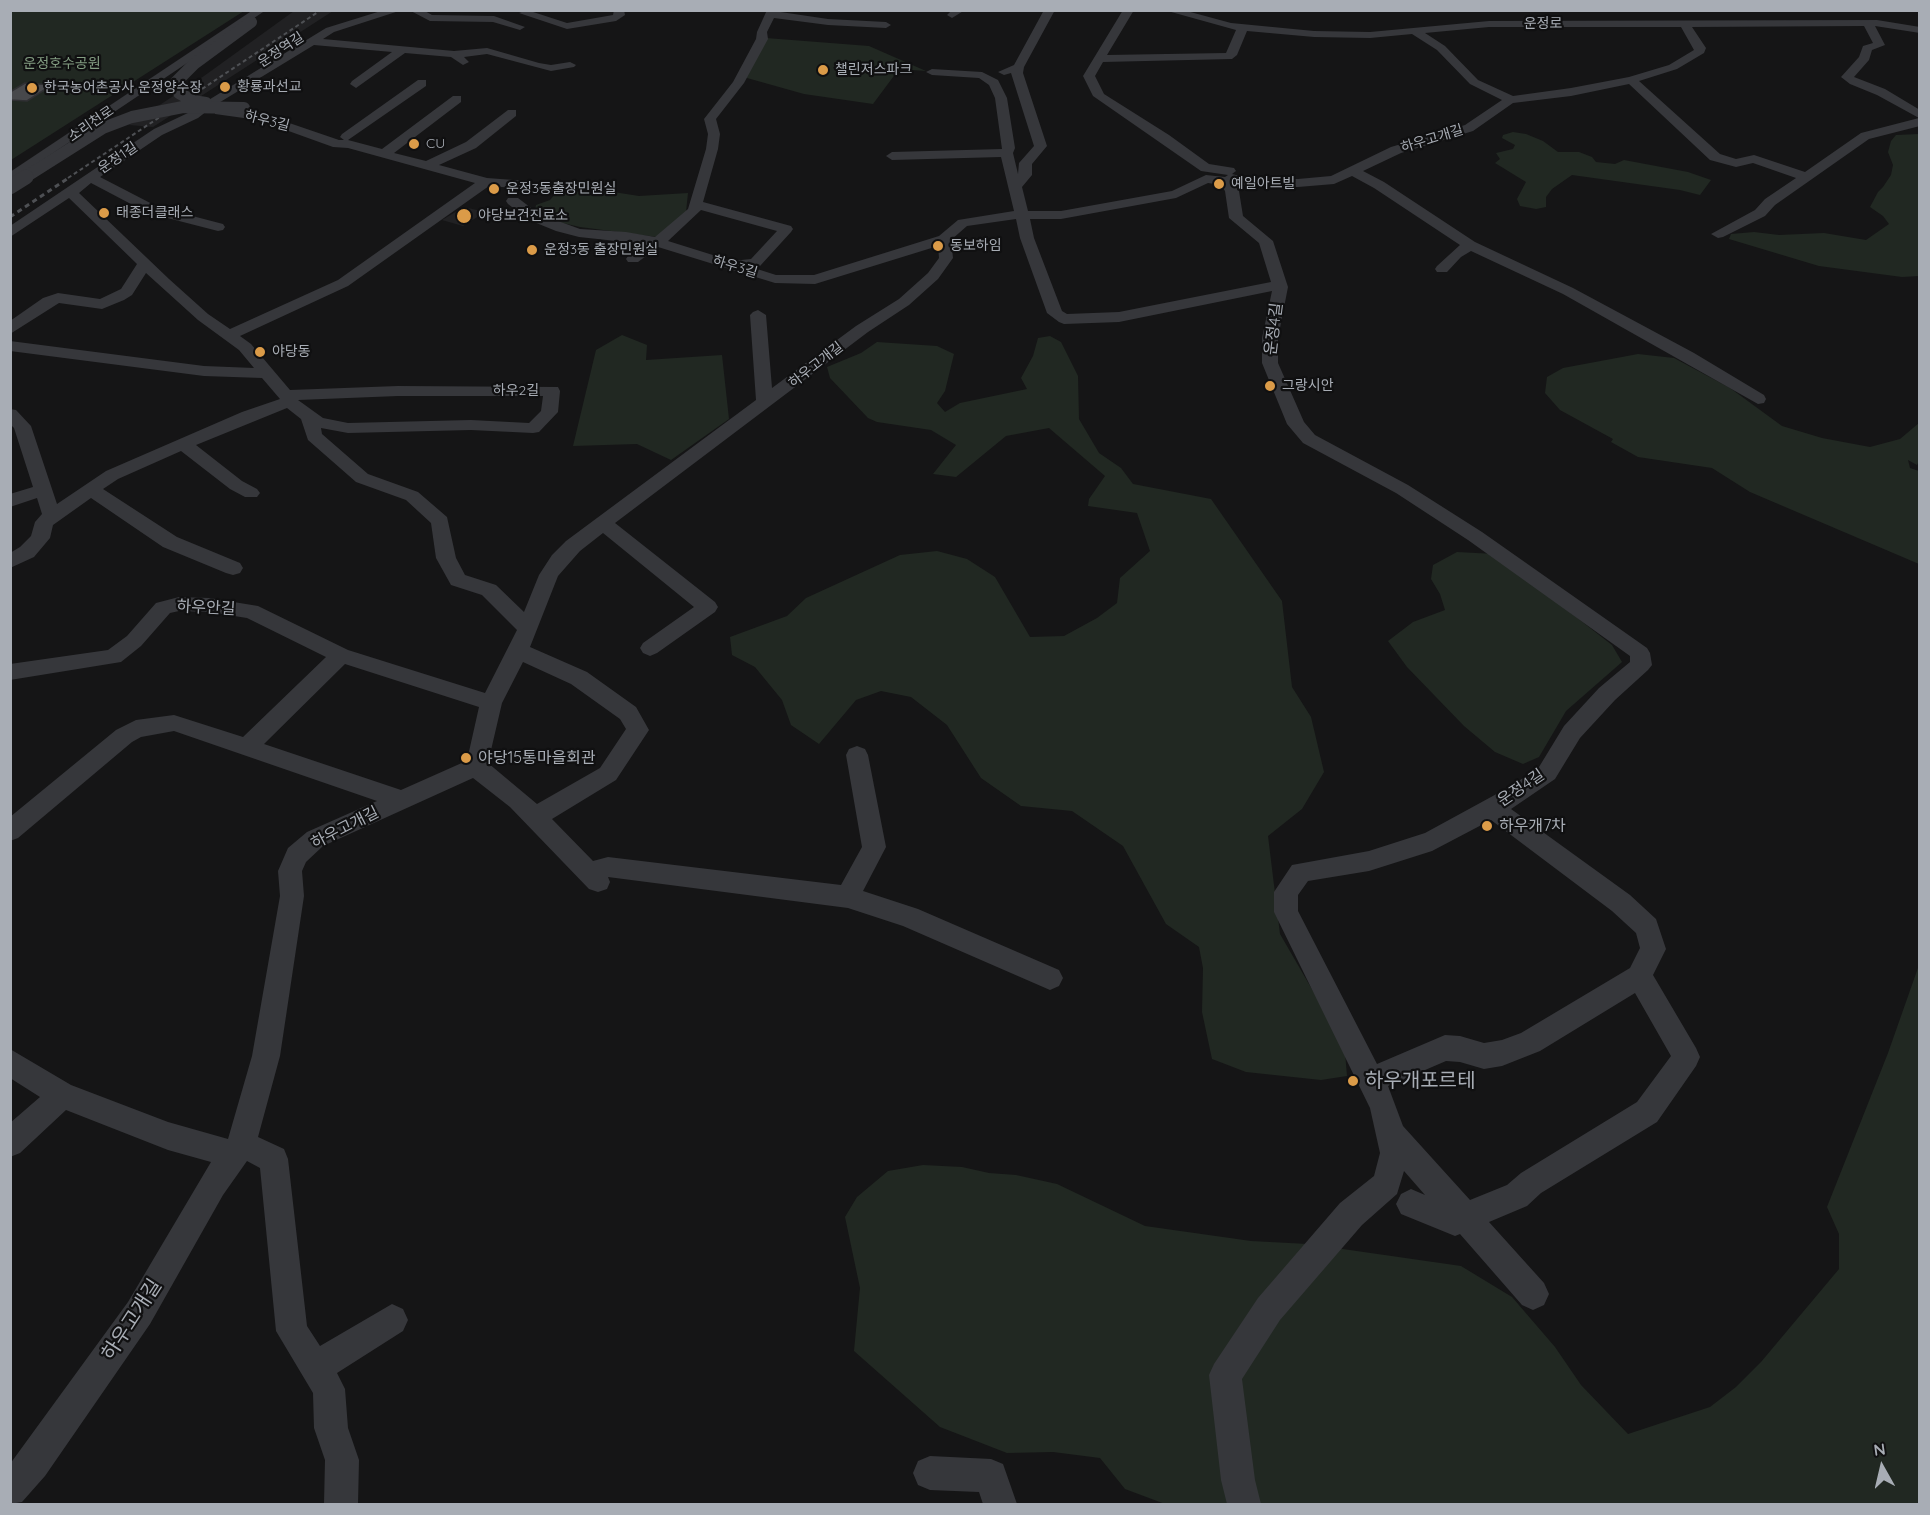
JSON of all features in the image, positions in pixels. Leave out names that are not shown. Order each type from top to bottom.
[{"type":"street","points":[[263,10],[251,22],[181,75],[176,82],[179,93],[194,101],[307,127],[347,141],[422,83]]},
{"type":"street","name":"소리천로","points":[[10,178],[263,10]]},
{"type":"street","name":"운정1길","points":[[218,227],[153,210],[90,177],[158,132],[218,106],[312,41],[342,25],[397,10]]},
{"type":"street","points":[[414,10],[430,18],[494,19],[520,27]]},
{"type":"street","points":[[524,13],[567,26],[616,18],[620,15],[619,10]]},
{"type":"street","points":[[1014,187],[1025,175],[1026,163],[1041,146],[1017,73],[1018,67],[1050,10]]},
{"type":"street","points":[[1129,10],[1089,76],[1099,96],[1166,138],[1217,177]]},
{"type":"street","name":"운정로","points":[[1169,10],[1243,27],[1314,34],[1371,34],[1489,24],[1868,23],[1920,30]]},
{"type":"street","points":[[1470,10],[1489,24]]},
{"type":"street","points":[[633,259],[658,242],[694,211],[713,142],[714,134],[710,119],[738,83],[762,39],[762,32],[771,13],[828,22],[886,25]]},
{"type":"street","name":"운정역길","points":[[218,106],[236,79],[332,17]]},
{"type":"street","points":[[1868,23],[1879,45],[1867,48],[1865,58],[1847,75],[1848,78],[1881,92],[1920,115]]},
{"type":"street","points":[[1413,30],[1441,48],[1474,82],[1503,94],[1510,100],[1572,92],[1631,80],[1673,66],[1700,51],[1685,24]]},
{"type":"street","points":[[1101,59],[1228,57],[1243,27]]},
{"type":"street","points":[[312,41],[454,54],[487,51],[538,66],[551,68],[570,65]]},
{"type":"street","points":[[356,84],[403,49]]},
{"type":"street","points":[[454,54],[464,62]]},
{"type":"street","points":[[932,72],[982,75],[1006,72],[1018,67]]},
{"type":"street","name":"운정4길","points":[[982,75],[994,83],[1001,98],[1009,148],[1007,153],[1020,215],[1055,313],[1064,319],[1119,317],[1267,286],[1280,287]]},
{"type":"street","points":[[1631,80],[1715,157],[1736,163],[1754,159],[1807,177]]},
{"type":"street","points":[[382,154],[457,99]]},
{"type":"street","name":"하우고개길","points":[[1217,177],[1247,182],[1298,183],[1334,180],[1396,150],[1469,128],[1510,100]]},
{"type":"street","points":[[10,187],[103,128],[132,117],[183,107],[218,106]]},
{"type":"street","name":"하우3길","points":[[218,106],[260,117],[338,144],[347,141],[382,154],[535,195]]},
{"type":"street","points":[[426,166],[471,145],[512,113]]},
{"type":"street","points":[[1718,234],[1760,213],[1770,202],[1864,136],[1920,122]]},
{"type":"street","points":[[892,156],[1007,153]]},
{"type":"street","points":[[1352,171],[1380,185],[1470,245],[1568,291],[1688,356],[1758,399]]},
{"type":"street","points":[[10,233],[90,177]]},
{"type":"street","points":[[944,239],[963,223],[1020,215],[1061,215],[1176,194],[1217,177]]},
{"type":"street","name":"운정4길","points":[[1217,177],[1232,191],[1236,218],[1266,241],[1280,287],[1270,338],[1270,363],[1296,424],[1309,439],[1402,489],[1466,530],[1640,653],[1641,665],[1607,694],[1572,732],[1547,773],[1521,792],[1432,841],[1369,861],[1301,872],[1287,892],[1286,912],[1383,1105],[1391,1134],[1533,1294]]},
{"type":"street","points":[[229,335],[343,283],[490,182]]},
{"type":"street","name":"하우3길","points":[[490,182],[511,199],[569,188],[596,187]]},
{"type":"street","name":"하우2길","points":[[73,189],[72,194],[203,317],[246,347],[288,399],[318,422],[348,428],[471,425],[533,428],[549,412],[552,391],[313,392],[288,399]]},
{"type":"street","name":"하우3길","points":[[535,195],[546,223],[579,233],[626,236],[658,242],[775,279],[815,280],[944,239]]},
{"type":"street","points":[[695,204],[786,230],[755,263],[732,266]]},
{"type":"street","name":"하우고개길","points":[[10,1490],[33,1464],[139,1313],[213,1185],[238,1150],[266,1056],[292,896],[290,871],[297,855],[315,839],[472,768],[479,759],[491,703],[528,628],[549,575],[559,560],[862,329],[904,302],[933,276],[946,258],[944,239]]},
{"type":"street","points":[[1442,269],[1456,254],[1470,245]]},
{"type":"street","points":[[10,329],[48,301],[58,298],[102,304],[119,297],[127,292],[137,273],[146,264]]},
{"type":"street","points":[[758,315],[765,403]]},
{"type":"street","points":[[10,346],[74,352],[204,371],[266,373]]},
{"type":"street","points":[[10,562],[27,552],[40,538],[44,522],[112,474],[288,399]]},
{"type":"street","points":[[10,414],[22,426],[52,516]]},
{"type":"street","points":[[309,416],[314,436],[362,478],[412,496],[440,521],[446,558],[458,580],[489,590],[528,628]]},
{"type":"street","points":[[183,444],[236,485],[251,493]]},
{"type":"street","points":[[90,489],[170,542],[233,568]]},
{"type":"street","points":[[10,501],[43,490]]},
{"type":"street","points":[[604,524],[708,608],[650,648]]},
{"type":"street","name":"하우안길","points":[[10,672],[114,657],[134,641],[164,608],[179,604],[209,605],[251,611],[341,655]]},
{"type":"street","points":[[518,650],[579,678],[628,713],[638,730],[608,774],[535,817]]},
{"type":"street","points":[[248,746],[341,655],[491,703]]},
{"type":"street","name":"하우고개길","points":[[10,831],[124,735],[136,729],[174,723],[403,800]]},
{"type":"street","points":[[848,897],[874,847],[856,755]]},
{"type":"street","points":[[476,763],[482,771],[535,817],[593,877],[608,867],[848,897],[909,917],[1050,978]]},
{"type":"street","points":[[1370,1080],[1445,1048],[1460,1049],[1484,1056],[1502,1053],[1530,1042],[1639,976],[1653,949],[1652,938],[1647,927],[1621,903],[1492,808]]},
{"type":"street","points":[[1411,1204],[1455,1221],[1517,1196],[1530,1183],[1647,1112],[1686,1057],[1639,976]]},
{"type":"street","points":[[10,1062],[62,1095],[168,1136],[226,1152],[238,1150],[274,1159],[284,1272],[292,1331],[329,1389],[331,1428],[342,1460],[341,1504]]},
{"type":"street","points":[[10,1143],[62,1095]]},
{"type":"street","points":[[1244,1504],[1238,1480],[1225,1375],[1269,1309],[1351,1214],[1387,1184],[1394,1153],[1391,1134]]},
{"type":"street","points":[[315,1368],[392,1320]]},
{"type":"street","points":[[930,1473],[991,1476],[1000,1504]]},
{"type":"shaded area","points":[[294,11],[333,11],[153,127],[129,125],[204,76]]},
{"type":"shaded area","name":"야당보건진료소","points":[[464,207],[485,212],[463,226],[442,220]]},
{"type":"green space","name":"운정호수공원","points":[[11,11],[244,11],[11,160]]},
{"type":"green space","name":"챌린저스파크","points":[[766,38],[869,46],[926,71],[899,69],[873,104],[804,94],[747,78],[746,72]]},
{"type":"green space","points":[[1513,132],[1526,134],[1543,141],[1558,152],[1579,152],[1592,157],[1596,162],[1615,164],[1624,160],[1688,172],[1711,180],[1700,195],[1680,190],[1572,175],[1552,189],[1546,197],[1546,207],[1536,209],[1520,206],[1517,199],[1526,182],[1495,163],[1500,159],[1496,153],[1513,149],[1515,145],[1502,138],[1503,135]]},
{"type":"green space","points":[[1919,134],[1919,276],[1902,277],[1819,266],[1729,239],[1731,234],[1754,232],[1779,235],[1824,233],[1866,240],[1889,224],[1883,216],[1870,207],[1891,175],[1893,165],[1888,152],[1891,141],[1896,135]]},
{"type":"green space","points":[[607,191],[639,196],[688,193],[686,212],[657,237],[580,227],[554,221],[535,210],[536,205],[550,200],[557,192]]},
{"type":"green space","points":[[622,335],[647,345],[646,360],[722,355],[729,419],[671,460],[637,444],[573,446],[596,350]]},
{"type":"green space","points":[[1050,336],[1061,342],[1078,376],[1079,419],[1099,453],[1121,468],[1133,484],[1211,499],[1282,601],[1292,687],[1311,717],[1324,772],[1302,809],[1268,836],[1280,934],[1328,1017],[1345,1052],[1347,1076],[1321,1080],[1246,1072],[1212,1059],[1202,1012],[1203,968],[1199,947],[1166,924],[1123,846],[1072,811],[1021,806],[981,778],[947,725],[911,697],[881,691],[856,700],[819,744],[791,725],[782,700],[755,667],[732,655],[730,637],[787,616],[806,598],[900,555],[937,551],[967,559],[995,577],[1030,637],[1064,636],[1097,618],[1117,603],[1120,578],[1150,551],[1137,513],[1088,506],[1089,499],[1105,476],[1049,428],[1006,436],[956,477],[933,474],[956,445],[931,430],[877,422],[868,418],[830,378],[827,367],[861,353],[877,342],[937,346],[954,354],[945,391],[937,403],[945,412],[960,403],[1027,389],[1021,378],[1033,356],[1038,338]]},
{"type":"green space","points":[[1638,354],[1674,358],[1730,388],[1782,426],[1822,438],[1870,447],[1900,439],[1919,423],[1919,461],[1917,465],[1908,460],[1910,468],[1919,471],[1919,564],[1750,492],[1712,468],[1638,457],[1611,442],[1613,439],[1560,410],[1545,393],[1547,377],[1563,368]]},
{"type":"green space","points":[[1457,552],[1495,554],[1612,645],[1622,662],[1566,711],[1539,757],[1523,764],[1495,752],[1464,726],[1407,667],[1388,641],[1413,622],[1445,610],[1440,594],[1431,579],[1433,565]]},
{"type":"green space","points":[[1919,965],[1919,1504],[1165,1504],[1125,1489],[1100,1458],[1053,1452],[1007,1453],[940,1427],[854,1351],[860,1288],[845,1217],[857,1197],[888,1171],[923,1165],[962,1167],[1057,1184],[1145,1226],[1251,1241],[1308,1244],[1461,1266],[1512,1297],[1555,1347],[1581,1385],[1628,1434],[1710,1407],[1736,1387],[1761,1362],[1839,1269],[1839,1234],[1827,1207],[1888,1053]]},
{"type":"building","name":"한국농어촌공사 운정양수장","points":[[25,83],[52,85],[27,101],[10,100],[10,92]]},
{"type":"railway","points":[[68,178],[321,10]]},
{"type":"railway","points":[[10,217],[70,177]]},
{"type":"place","name":"챌린저스파크","points":[[823,70]]},
{"type":"place","name":"황룡과선교","points":[[225,87]]},
{"type":"place","name":"한국농어촌공사 운정양수장","points":[[32,88]]},
{"type":"place","name":"CU","points":[[414,144]]},
{"type":"place","name":"예일아트빌","points":[[1219,184]]},
{"type":"place","name":"운정3동출장민원실","points":[[494,189]]},
{"type":"place","name":"태종더클래스","points":[[104,213]]},
{"type":"place","name":"야당보건진료소","points":[[464,216]]},
{"type":"place","name":"동보하임","points":[[938,246]]},
{"type":"place","name":"운정3동 출장민원실","points":[[532,250]]},
{"type":"place","name":"야당동","points":[[260,352]]},
{"type":"place","name":"그랑시안","points":[[1270,386]]},
{"type":"place","name":"야당15통마을회관","points":[[466,758]]},
{"type":"place","name":"하우개7차","points":[[1487,826]]},
{"type":"place","name":"하우개포르테","points":[[1353,1081]]}]
